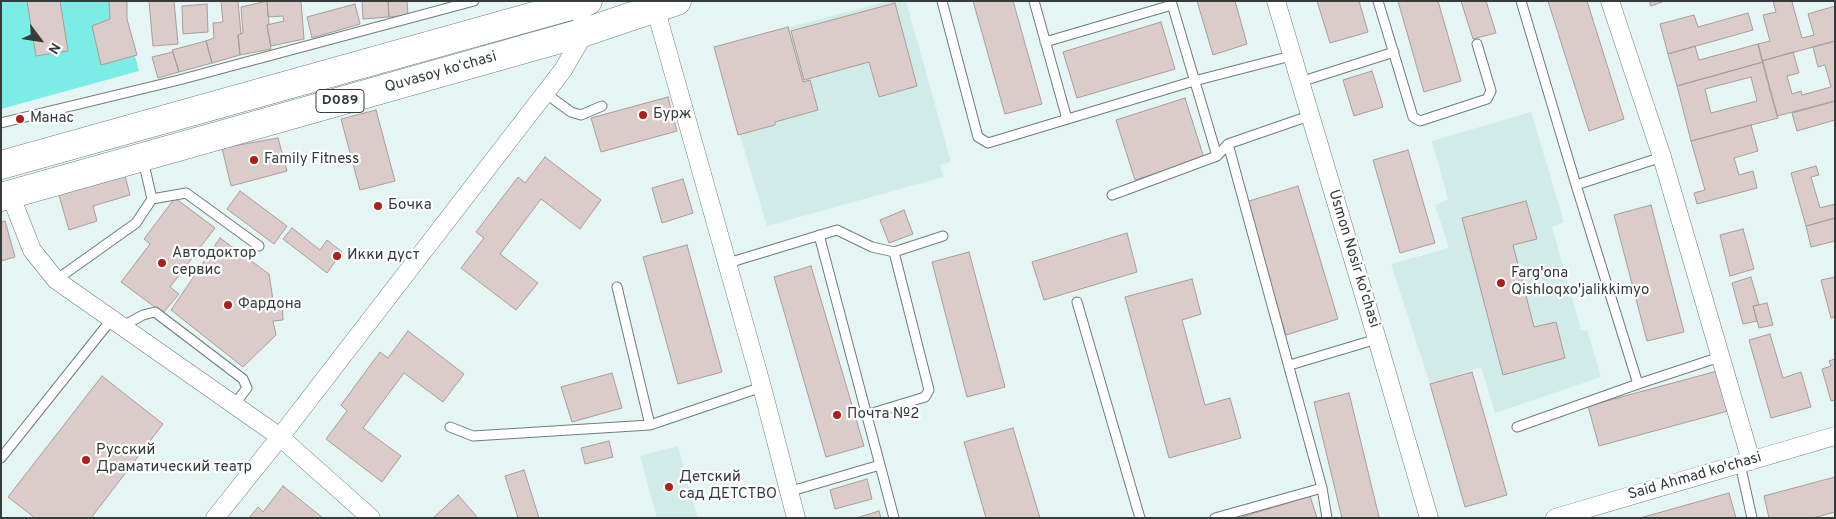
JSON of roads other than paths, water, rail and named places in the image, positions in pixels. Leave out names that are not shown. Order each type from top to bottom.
[{"type":"main road","name":"Quvasoy koʻchasi","points":[[1,165],[584,2]]},
{"type":"main road","name":"Quvasoy koʻchasi","points":[[6,196],[585,32],[664,3]]},
{"type":"street","name":"Usmon Nosir ko'chasi","points":[[1276,1],[1429,518]]},
{"type":"street","points":[[1610,1],[1662,157],[1720,357],[1746,462]]},
{"type":"street","points":[[215,518],[280,438],[563,70],[585,32],[584,2]]},
{"type":"street","points":[[664,3],[728,263],[796,518]]},
{"type":"street","points":[[6,196],[32,250],[56,280],[280,438],[371,518]]},
{"type":"street","name":"Said Ahmad ko'chasi","points":[[1556,518],[1835,436]]},
{"type":"lane","points":[[1,124],[179,80],[474,1]]},
{"type":"lane","points":[[942,1],[978,137],[988,143],[1194,81],[1291,56]]},
{"type":"lane","points":[[1034,1],[1067,119]]},
{"type":"lane","points":[[1378,1],[1413,117],[1420,122],[1487,99],[1491,91],[1477,44]]},
{"type":"lane","points":[[1521,1],[1638,384]]},
{"type":"lane","points":[[1045,42],[1171,3],[1217,156]]},
{"type":"lane","points":[[1300,82],[1394,52]]},
{"type":"lane","points":[[545,93],[576,114],[581,115],[602,106]]},
{"type":"lane","points":[[1112,195],[1217,156],[1228,144],[1309,116]]},
{"type":"lane","points":[[1228,144],[1290,365],[1322,488],[1327,518]]},
{"type":"lane","points":[[142,157],[152,199]]},
{"type":"lane","points":[[1576,186],[1662,157]]},
{"type":"lane","points":[[56,280],[136,223],[152,199],[186,193],[259,246]]},
{"type":"lane","points":[[728,263],[837,230],[872,247],[894,252],[943,236]]},
{"type":"lane","points":[[818,235],[894,518]]},
{"type":"lane","points":[[866,415],[925,397],[929,390],[894,252]]},
{"type":"lane","points":[[617,287],[650,425]]},
{"type":"lane","points":[[1077,302],[1140,518]]},
{"type":"lane","points":[[1,458],[116,323],[155,312],[243,379],[247,388],[234,406]]},
{"type":"lane","points":[[1290,365],[1377,339]]},
{"type":"lane","points":[[1517,427],[1720,357]]},
{"type":"lane","points":[[450,426],[474,436],[650,425],[762,387]]},
{"type":"lane","points":[[1746,462],[1752,518]]},
{"type":"lane","points":[[788,492],[880,465]]},
{"type":"lane","points":[[1215,518],[1322,488]]},
{"type":"place","name":"Бурж","points":[[643,115]]},
{"type":"place","name":"Манас","points":[[20,119]]},
{"type":"place","name":"Family Fitness","points":[[254,160]]},
{"type":"place","name":"Бочка","points":[[378,206]]},
{"type":"place","name":"Икки дуст","points":[[337,256]]},
{"type":"place","name":"Автодоктор сервис","points":[[162,263]]},
{"type":"place","name":"Farg'ona Qishloqxo'jalikkimyo","points":[[1501,283]]},
{"type":"place","name":"Фардона","points":[[228,305]]},
{"type":"place","name":"Почта №2","points":[[837,415]]},
{"type":"place","name":"Русский Драматический театр","points":[[86,460]]},
{"type":"place","name":"Детский сад ДЕТСТВО","points":[[669,487]]}]
